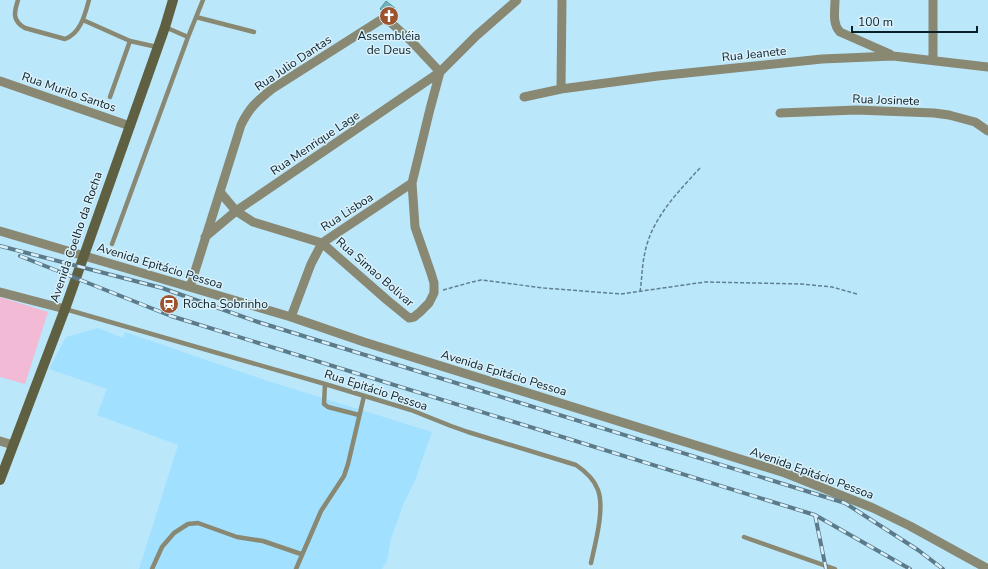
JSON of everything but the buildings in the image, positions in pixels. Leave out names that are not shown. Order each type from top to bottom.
[{"type":"main road","name":"Avenida Coelho da Rocha","points":[[0,480],[65,309],[165,27],[173,0]]},
{"type":"street","name":"Rua Menrique Lage","points":[[205,237],[236,211],[440,72],[476,36],[517,0]]},
{"type":"street","points":[[561,89],[562,0]]},
{"type":"street","points":[[835,0],[835,23],[840,32],[893,56]]},
{"type":"street","points":[[933,0],[933,60]]},
{"type":"street","name":"Rua Julio Dantas","points":[[190,288],[241,125],[248,111],[259,100],[272,89],[383,19],[388,20],[440,72]]},
{"type":"street","name":"Rua Jeanete","points":[[524,97],[561,89],[658,76],[787,62],[893,56],[988,67]]},
{"type":"street","points":[[434,293],[434,283],[415,227],[412,183],[440,72]]},
{"type":"street","name":"Rua Murilo Santos","points":[[0,81],[130,126]]},
{"type":"street","name":"Rua Josinete","points":[[780,112],[856,110],[934,113],[949,115],[975,122],[988,131]]},
{"type":"street","name":"Rua Lisboa","points":[[291,317],[311,264],[322,243],[412,183]]},
{"type":"street","name":"Rua Simao Bolivar","points":[[220,192],[236,211],[253,222],[322,243],[409,318],[414,317],[420,312],[429,303],[434,293]]},
{"type":"street","name":"Avenida Epitácio Pessoa","points":[[0,231],[291,317],[364,342],[785,473],[872,508],[910,526],[988,569]]},
{"type":"street","points":[[0,292],[65,309]]},
{"type":"street","points":[[0,441],[13,445]]},
{"type":"lane","points":[[18,0],[15,9],[15,18],[19,25],[66,39],[74,34],[83,20],[89,0]]},
{"type":"lane","points":[[112,244],[203,0]]},
{"type":"lane","points":[[196,17],[254,32]]},
{"type":"lane","points":[[83,20],[130,41],[157,47]]},
{"type":"lane","points":[[165,27],[188,37]]},
{"type":"lane","points":[[110,97],[130,41]]},
{"type":"lane","name":"Rua Epitácio Pessoa","points":[[65,309],[411,410],[456,428],[576,464],[588,473],[598,490],[600,513],[591,563]]},
{"type":"lane","points":[[325,384],[323,401],[328,407],[359,415]]},
{"type":"lane","points":[[296,569],[301,554],[321,511],[344,476],[364,396]]},
{"type":"lane","points":[[152,569],[162,547],[174,533],[188,524],[198,523],[237,537],[263,541],[301,554]]},
{"type":"lane","points":[[744,537],[836,569]]},
{"type":"path","points":[[640,292],[645,251],[654,226],[668,204],[700,168]]},
{"type":"path","points":[[434,293],[481,280],[621,294],[705,282],[801,284],[832,288],[857,294]]},
{"type":"shaded area","points":[[0,297],[48,312],[25,384],[0,377]]},
{"type":"shaded area","points":[[98,328],[123,338],[125,332],[268,381],[432,432],[414,483],[403,505],[391,539],[387,561],[382,569],[139,569],[178,445],[97,415],[107,389],[49,369],[66,337]]},
{"type":"railway","points":[[0,246],[162,288],[258,322],[845,503],[918,550],[943,569]]},
{"type":"railway","points":[[20,256],[171,316],[815,515],[910,569]]},
{"type":"railway","points":[[815,515],[826,569]]},
{"type":"place","name":"Assembléia de Deus","points":[[389,16]]},
{"type":"place","name":"Rocha Sobrinho","points":[[169,304]]}]
